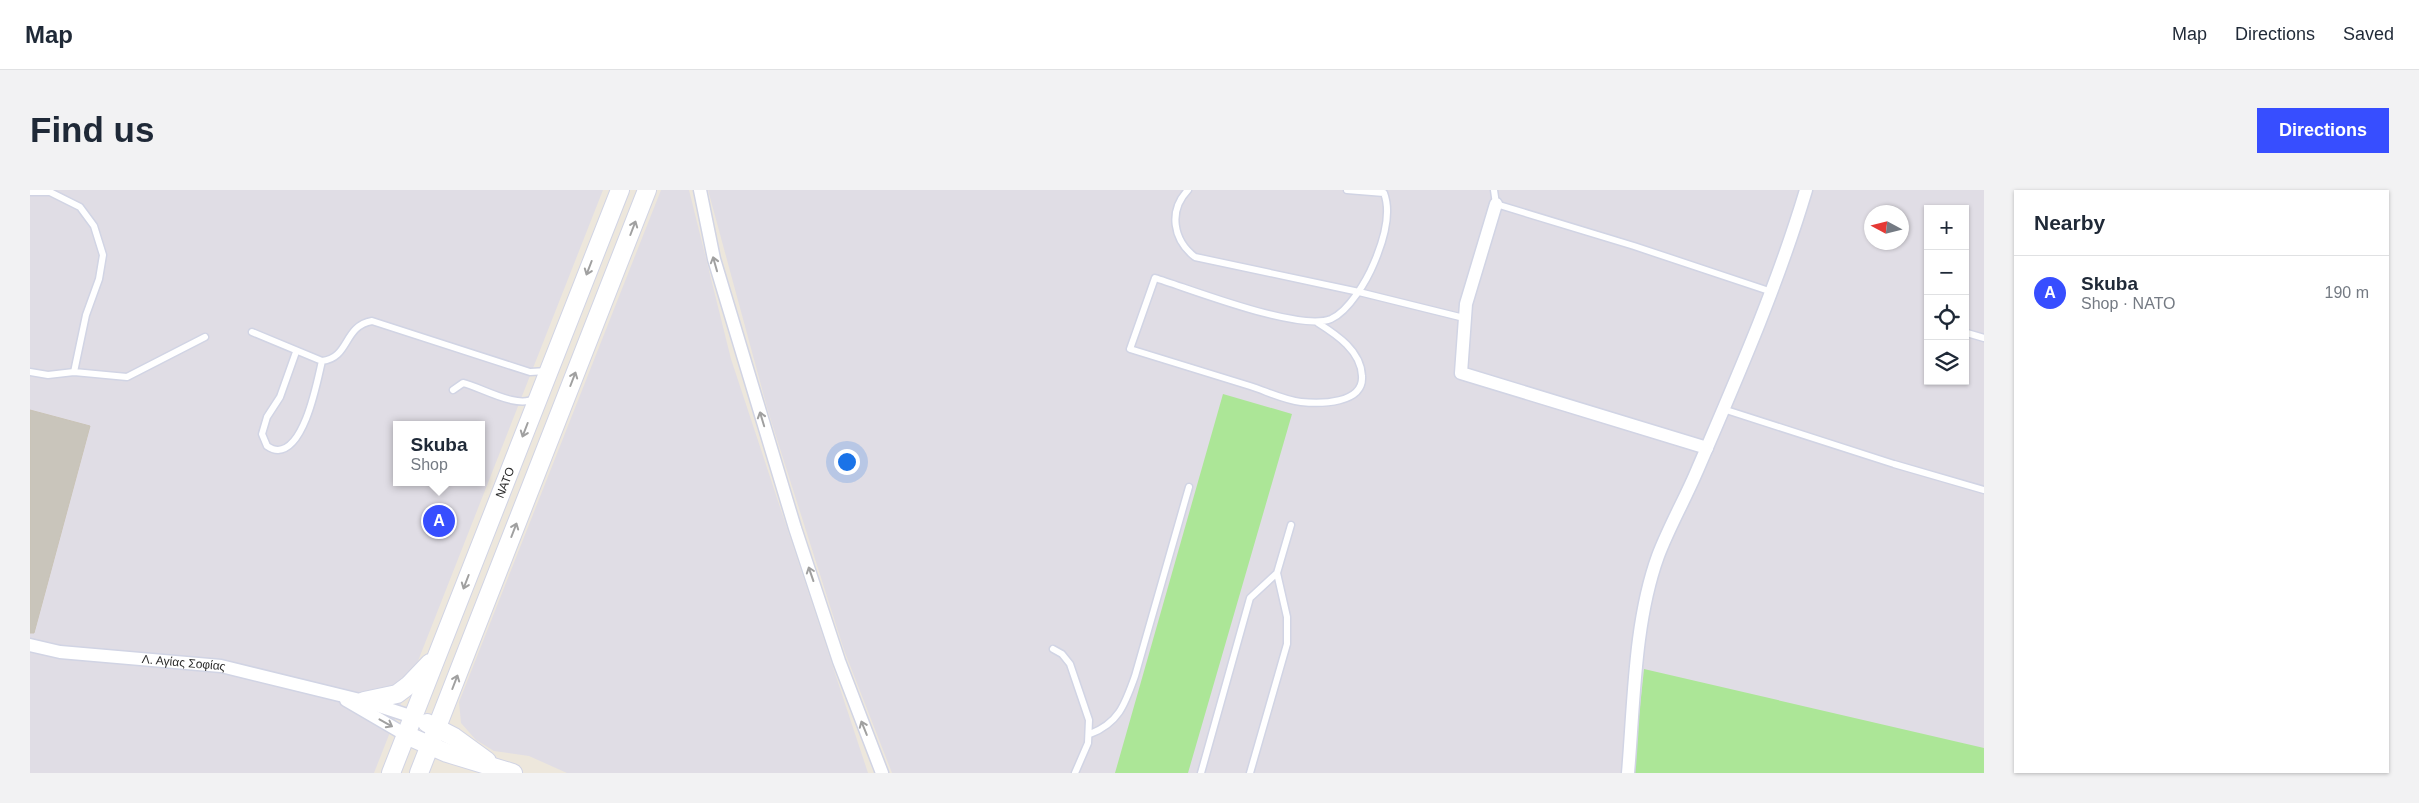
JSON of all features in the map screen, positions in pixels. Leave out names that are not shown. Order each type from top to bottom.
[{"type":"main road","name":"ΝΑΤΟ","points":[[391,773],[620,190]]},
{"type":"main road","name":"ΝΑΤΟ","points":[[419,773],[647,190]]},
{"type":"main road","points":[[364,701],[397,694],[409,685],[437,655]]},
{"type":"main road","points":[[413,717],[437,727],[493,766]]},
{"type":"main road","points":[[406,735],[429,746],[513,773]]},
{"type":"street","points":[[700,190],[714,258],[795,528],[839,661],[882,773]]},
{"type":"street","points":[[1628,773],[1637,655],[1651,578],[1658,555],[1707,448],[1772,292],[1806,190]]},
{"type":"street","points":[[1496,204],[1466,304],[1461,373],[1707,448]]},
{"type":"street","name":"Λ. Αγίας Σοφίας","points":[[30,645],[60,652],[221,666],[364,701],[413,717]]},
{"type":"street","name":"Λ. Αγίας Σοφίας","points":[[336,694],[406,735]]},
{"type":"lane","points":[[1188,190],[1177,210],[1176,227],[1182,244],[1195,257],[1359,292],[1464,318]]},
{"type":"lane","points":[[1318,323],[1338,336],[1351,350],[1362,369],[1363,380],[1358,390],[1351,397],[1338,401],[1300,402],[1130,349],[1155,278],[1255,310],[1318,323],[1332,318],[1359,292],[1379,251],[1383,237],[1387,203],[1384,193],[1347,190]]},
{"type":"lane","points":[[1494,190],[1496,204],[1634,246],[1772,292]]},
{"type":"lane","points":[[30,192],[50,192],[80,207],[94,226],[103,255],[99,279],[86,315],[74,372]]},
{"type":"lane","points":[[252,332],[296,352],[322,361],[332,360],[342,351],[354,329],[363,322],[372,321],[530,372],[549,371]]},
{"type":"lane","points":[[1969,334],[1984,338]]},
{"type":"lane","points":[[30,372],[48,375],[74,372],[127,377],[205,337]]},
{"type":"lane","points":[[296,352],[280,397],[267,417],[262,434],[267,446],[277,450],[286,448],[295,441],[305,421],[322,361]]},
{"type":"lane","points":[[452,390],[463,384],[502,398],[526,401],[540,394]]},
{"type":"lane","points":[[1723,409],[1894,464],[1984,490]]},
{"type":"lane","points":[[1090,734],[1104,728],[1117,716],[1127,698],[1189,488]]},
{"type":"lane","points":[[1250,773],[1287,644],[1287,617],[1277,573],[1291,525]]},
{"type":"lane","points":[[1201,773],[1250,598],[1277,573]]},
{"type":"lane","points":[[1053,648],[1062,654],[1070,664],[1089,720],[1090,734],[1084,755],[1075,773]]},
{"type":"shaded area","points":[[30,190],[603,190],[374,773],[30,773]]},
{"type":"shaded area","points":[[661,190],[689,190],[731,359],[868,773],[567,773],[529,756],[494,751],[476,740],[461,723],[459,702]]},
{"type":"shaded area","points":[[708,190],[1984,190],[1984,773],[892,773],[844,650],[768,411]]},
{"type":"green space","points":[[1223,394],[1292,414],[1188,773],[1115,773]]},
{"type":"green space","points":[[1644,669],[1984,748],[1984,773],[1633,773]]},
{"type":"building","points":[[30,410],[90,426],[34,633],[30,633]]},
{"type":"place","name":"Skuba","points":[[439,521]]}]
